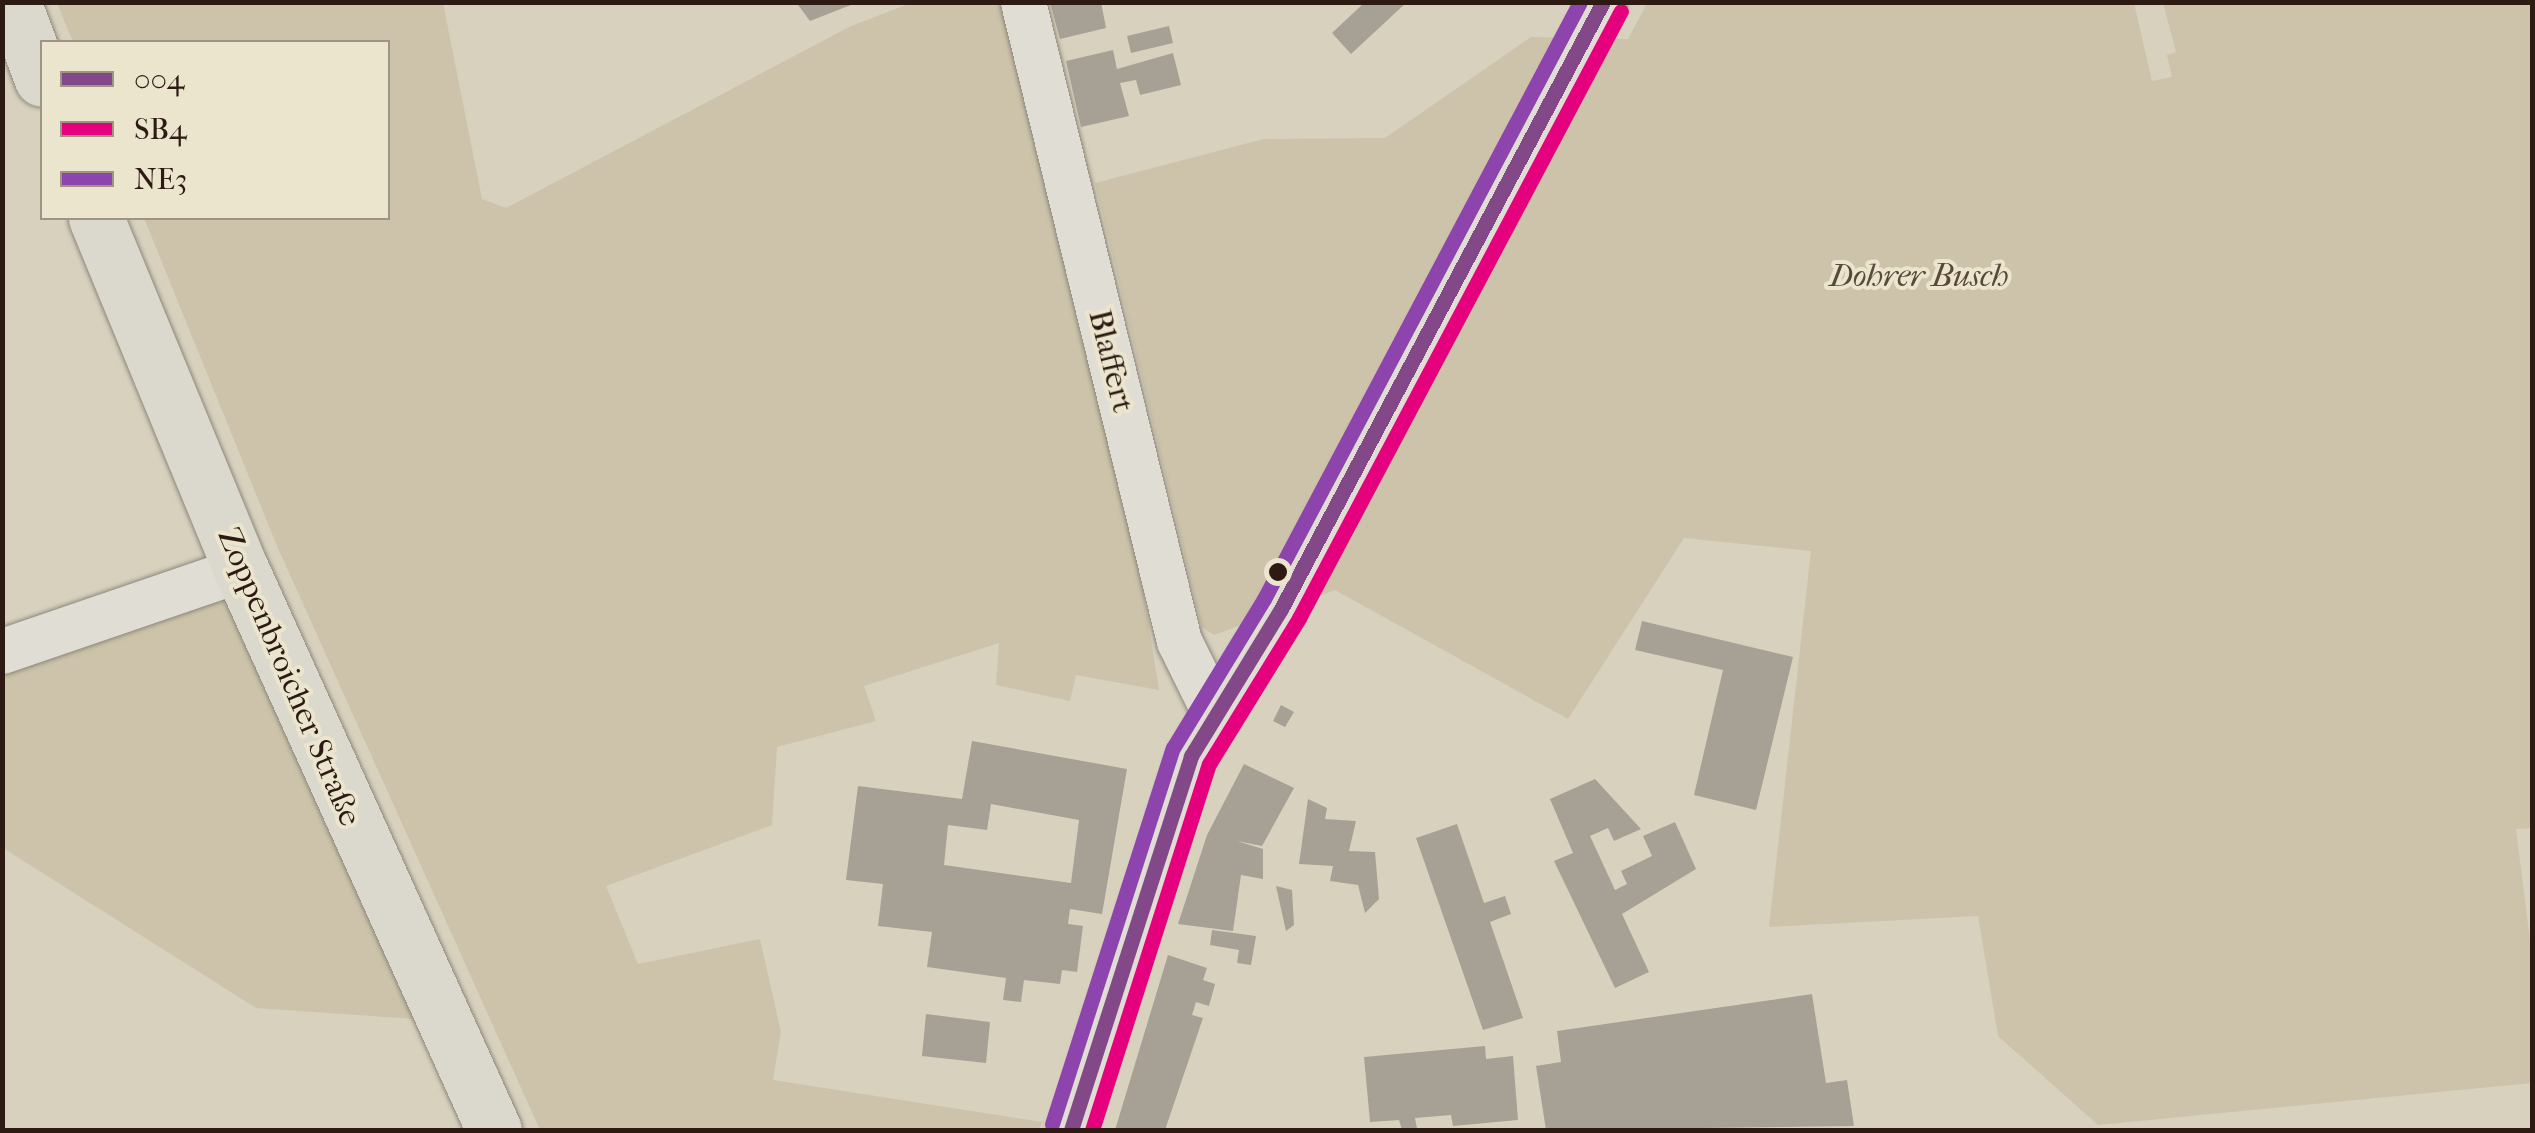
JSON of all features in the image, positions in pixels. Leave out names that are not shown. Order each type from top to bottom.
[{"type":"main road","points":[[13,2],[40,75]]},
{"type":"main road","name":"Zoppenbroicher Straße","points":[[97,220],[240,568],[494,1130]]},
{"type":"street","name":"Blaffert","points":[[1023,2],[1179,641],[1215,714]]},
{"type":"street","points":[[1071,1130],[1174,793],[1215,714],[1281,609],[1603,2]]},
{"type":"street","points":[[2,651],[240,568]]},
{"type":"green space","points":[[57,3],[443,3],[482,199],[506,208],[851,26],[911,3],[1002,3],[1137,550],[1159,690],[1076,675],[1070,701],[996,685],[999,643],[864,686],[876,721],[777,747],[772,825],[606,886],[638,964],[760,939],[781,1032],[773,1080],[1042,1122],[1039,1130],[540,1130],[277,546],[145,220],[390,220],[390,40],[72,40]]},
{"type":"green space","name":"Dohrer Busch","points":[[1647,3],[2134,3],[2152,81],[2172,77],[2167,55],[2176,52],[2163,3],[2532,3],[2532,828],[2516,829],[2532,956],[2532,1083],[2098,1125],[1998,1036],[1978,916],[1769,927],[1811,551],[1684,538],[1568,719],[1335,590],[1214,635],[1202,627],[1095,183],[1264,139],[1385,138],[1531,37],[1628,39]]},
{"type":"green space","points":[[221,577],[415,1019],[256,1008],[3,848],[2,651]]},
{"type":"building","points":[[796,2],[856,2],[856,3],[810,21]]},
{"type":"building","points":[[1050,2],[1101,2],[1106,28],[1060,39]]},
{"type":"building","points":[[1365,2],[1407,2],[1351,54],[1332,33]]},
{"type":"building","points":[[1169,26],[1173,43],[1131,53],[1127,36]]},
{"type":"building","points":[[1113,50],[1117,69],[1173,53],[1181,85],[1140,95],[1136,80],[1120,83],[1129,116],[1081,127],[1066,61]]},
{"type":"building","points":[[1642,621],[1793,657],[1756,810],[1694,795],[1723,670],[1635,650]]},
{"type":"building","points":[[1281,705],[1294,712],[1285,727],[1273,721]]},
{"type":"building","points":[[972,741],[1127,769],[1102,914],[1070,909],[1068,924],[1083,926],[1077,972],[1062,970],[1060,984],[1024,980],[1021,1002],[1003,1000],[1006,978],[927,967],[932,932],[878,926],[883,884],[846,880],[858,786],[962,799]],"holes":[[[991,804],[1079,820],[1071,883],[944,865],[948,825],[987,830]]]},
{"type":"building","points":[[1244,764],[1294,788],[1262,846],[1237,841],[1263,849],[1263,879],[1241,875],[1233,931],[1178,924],[1207,835]]},
{"type":"building","points":[[1595,779],[1641,829],[1614,841],[1608,828],[1590,836],[1615,890],[1627,884],[1621,871],[1652,856],[1643,836],[1675,822],[1696,869],[1622,914],[1649,972],[1615,988],[1554,861],[1573,853],[1550,799]]},
{"type":"building","points":[[1308,799],[1327,808],[1325,819],[1356,821],[1349,851],[1375,852],[1379,899],[1365,913],[1358,885],[1330,881],[1333,866],[1299,864]]},
{"type":"building","points":[[1457,824],[1484,903],[1505,896],[1511,914],[1490,922],[1523,1018],[1483,1030],[1416,838]]},
{"type":"building","points":[[1276,886],[1292,890],[1294,925],[1286,931]]},
{"type":"building","points":[[1212,930],[1256,936],[1251,965],[1237,963],[1239,950],[1210,945]]},
{"type":"building","points":[[1168,955],[1207,968],[1203,980],[1215,984],[1209,1006],[1196,1002],[1192,1015],[1203,1018],[1165,1130],[1115,1130]]},
{"type":"building","points":[[1812,994],[1826,1083],[1847,1080],[1854,1126],[1546,1130],[1536,1066],[1561,1062],[1557,1031]]},
{"type":"building","points":[[926,1014],[990,1022],[986,1063],[922,1056]]},
{"type":"building","points":[[1485,1046],[1486,1059],[1513,1056],[1518,1120],[1453,1126],[1451,1115],[1415,1118],[1417,1129],[1402,1130],[1399,1120],[1370,1122],[1364,1057]]},
{"type":"transit line","name":"NE3","points":[[1052,1124],[1173,748],[1264,599],[1580,2]]},
{"type":"transit line","name":"004","points":[[1071,1130],[1191,756],[1281,609],[1603,2]]},
{"type":"transit line","name":"SB4","points":[[1092,1130],[1209,764],[1299,618],[1621,11]]}]
